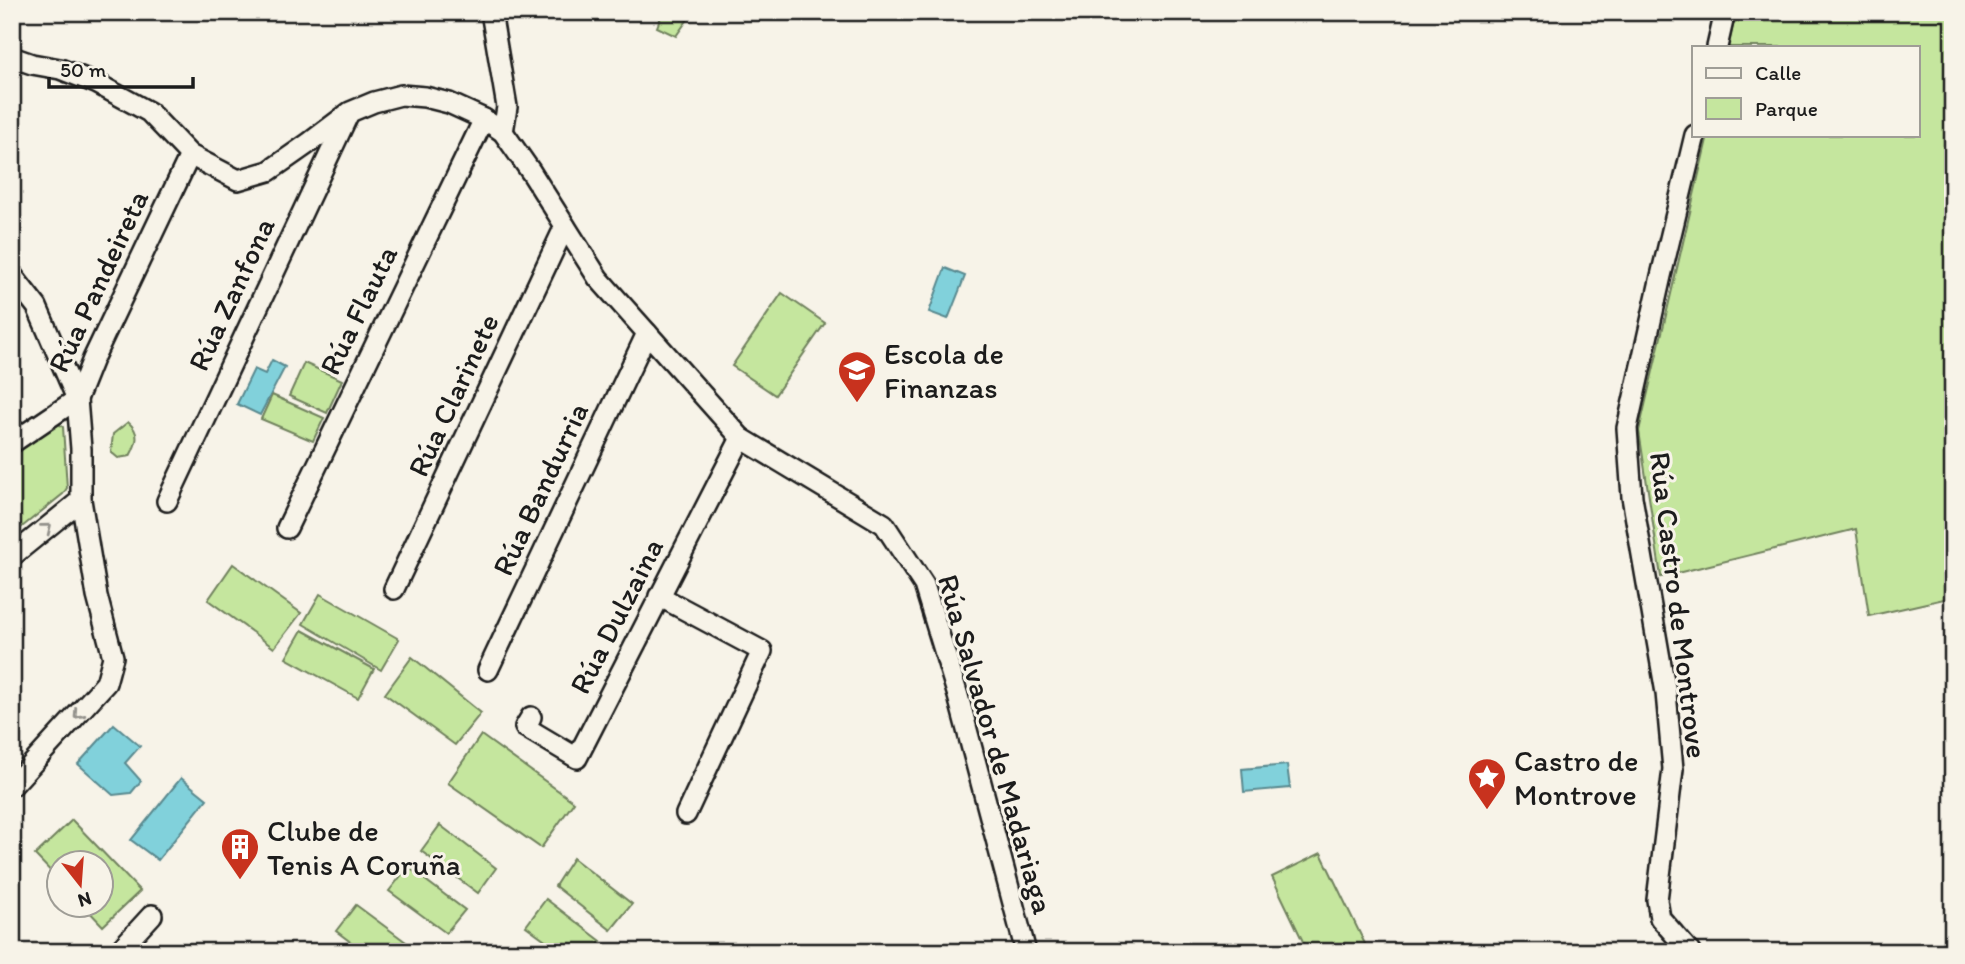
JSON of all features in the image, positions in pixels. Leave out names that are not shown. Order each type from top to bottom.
[{"type":"street","points":[[12,57],[22,65],[60,69],[96,83],[149,112],[190,155],[238,180],[269,171],[309,144],[350,111],[401,95],[449,103],[484,119],[503,132],[507,107],[491,12]]},
{"type":"street","points":[[1717,46],[1726,12]]},
{"type":"street","name":"Rúa Zanfona","points":[[167,501],[350,111]]},
{"type":"street","name":"Rúa Flauta","points":[[287,527],[484,119]]},
{"type":"street","name":"Rúa Salvador de Madariaga","points":[[503,132],[598,278],[741,438],[884,524],[924,584],[958,696],[1026,952]]},
{"type":"street","name":"Rúa Castro de Montrove","points":[[1690,952],[1660,918],[1657,900],[1673,769],[1666,693],[1632,497],[1627,428],[1695,136]]},
{"type":"street","name":"Rúa Pandeireta","points":[[12,443],[77,399],[93,359],[190,155]]},
{"type":"street","name":"Rúa Clarinete","points":[[394,589],[565,226]]},
{"type":"street","points":[[12,275],[37,307],[77,399],[81,500],[97,596],[113,657],[106,683],[12,786]]},
{"type":"street","name":"Rúa Bandurria","points":[[488,670],[647,333]]},
{"type":"street","name":"Rúa Dulzaina","points":[[531,717],[526,727],[577,758],[741,438]]},
{"type":"street","points":[[12,556],[81,500]]},
{"type":"street","points":[[659,596],[762,651],[686,814]]},
{"type":"street","points":[[118,952],[152,915]]},
{"type":"green space","points":[[663,12],[693,12],[676,36],[657,27]]},
{"type":"green space","points":[[1736,12],[1953,12],[1953,597],[1869,616],[1856,529],[1661,577],[1639,431],[1708,136],[1920,136],[1920,46],[1728,46]]},
{"type":"green space","points":[[782,293],[825,323],[775,395],[732,366]]},
{"type":"green space","points":[[304,363],[342,380],[327,413],[289,396]]},
{"type":"green space","points":[[272,395],[324,418],[313,441],[261,419]]},
{"type":"green space","points":[[56,422],[63,427],[67,488],[12,535],[12,455],[47,424]]},
{"type":"green space","points":[[128,422],[135,430],[136,442],[130,456],[118,458],[111,452],[113,434]]},
{"type":"green space","points":[[233,564],[301,613],[274,648],[208,600]]},
{"type":"green space","points":[[320,594],[399,639],[381,670],[303,624]]},
{"type":"green space","points":[[302,630],[374,669],[358,698],[286,658]]},
{"type":"green space","points":[[412,657],[481,713],[455,745],[385,694]]},
{"type":"green space","points":[[481,735],[574,802],[541,848],[448,783]]},
{"type":"green space","points":[[72,820],[99,848],[46,848],[46,866],[35,855]]},
{"type":"green space","points":[[440,825],[496,868],[478,893],[421,851]]},
{"type":"green space","points":[[1321,853],[1366,946],[1354,952],[1308,952],[1272,877]]},
{"type":"green space","points":[[573,858],[632,904],[611,930],[555,886]]},
{"type":"green space","points":[[116,866],[140,891],[116,914]]},
{"type":"green space","points":[[408,867],[465,910],[446,933],[389,891]]},
{"type":"green space","points":[[546,899],[601,941],[593,952],[562,952],[526,926]]},
{"type":"green space","points":[[356,905],[410,945],[406,952],[364,952],[336,931]]},
{"type":"green space","points":[[95,918],[111,918],[103,926]]},
{"type":"water","points":[[945,268],[965,276],[948,319],[929,312]]},
{"type":"water","points":[[272,360],[285,367],[260,415],[237,404],[254,369],[265,374]]},
{"type":"water","points":[[114,724],[140,746],[125,763],[141,781],[131,793],[113,795],[78,764]]},
{"type":"water","points":[[1287,765],[1290,788],[1244,792],[1242,769]]},
{"type":"water","points":[[181,778],[207,799],[158,860],[131,840]]},
{"type":"place","name":"Escola de Finanzas","points":[[857,404]]},
{"type":"place","name":"Castro de Montrove","points":[[1487,811]]},
{"type":"place","name":"Clube de Tenis A Coruña","points":[[240,881]]}]
